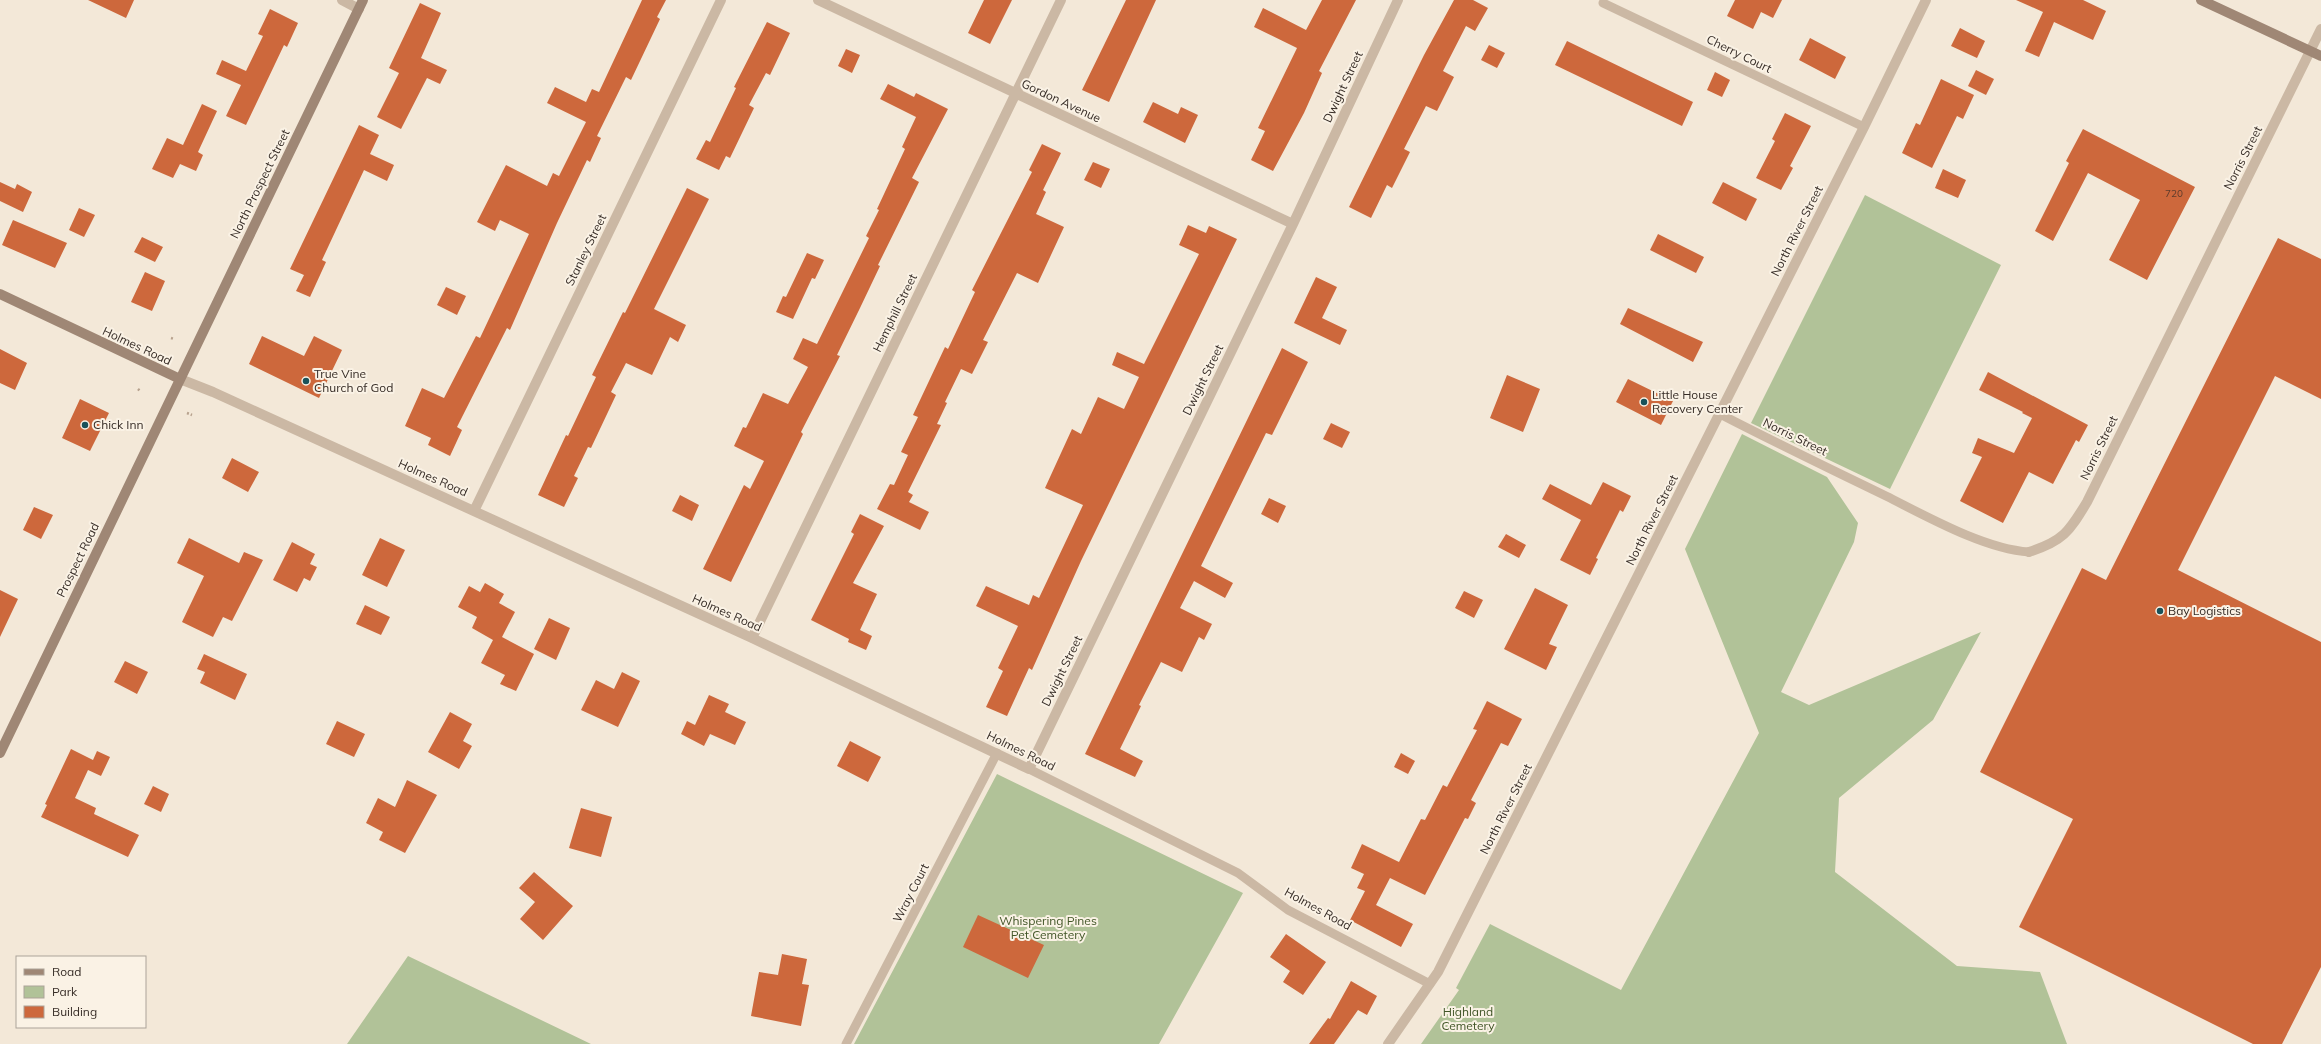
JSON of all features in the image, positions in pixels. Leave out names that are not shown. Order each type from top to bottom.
[{"type":"main road","points":[[2201,0],[2321,56]]},
{"type":"main road","name":"North Prospect Street","points":[[180,379],[361,4]]},
{"type":"main road","name":"Holmes Road","points":[[0,294],[180,379]]},
{"type":"main road","name":"Prospect Road","points":[[0,753],[180,379]]},
{"type":"street","points":[[342,0],[361,4]]},
{"type":"street","name":"Stanley Street","points":[[474,511],[721,0]]},
{"type":"street","name":"Gordon Avenue","points":[[818,0],[1293,224]]},
{"type":"street","name":"Hemphill Street","points":[[752,638],[1061,0]]},
{"type":"street","name":"Dwight Street","points":[[1029,770],[1293,224],[1398,0]]},
{"type":"street","name":"North River Street","points":[[1388,1044],[1438,972],[1720,414],[1926,0]]},
{"type":"street","name":"Norris Street","points":[[2029,552],[2051,545],[2071,529],[2087,502],[2321,29]]},
{"type":"street","name":"Holmes Road","points":[[180,379],[212,392],[752,638],[997,753],[1029,770]]},
{"type":"lane","name":"Cherry Court","points":[[1603,2],[1864,127]]},
{"type":"lane","name":"Norris Street","points":[[1720,414],[1941,523],[2016,552],[2029,552]]},
{"type":"lane","name":"Wray Court","points":[[846,1044],[997,753]]},
{"type":"lane","name":"Holmes Road","points":[[1029,770],[1238,873],[1288,910],[1430,984]]},
{"type":"path","points":[[187,412],[192,415]]},
{"type":"green space","points":[[1865,195],[2001,265],[1890,489],[1751,423]]},
{"type":"green space","name":"Highland Cemetery","points":[[1742,434],[1827,477],[1858,523],[1854,542],[1781,692],[1809,705],[1981,632],[1933,720],[1839,798],[1835,872],[1957,966],[2040,972],[2067,1044],[1421,1044],[1459,990],[1456,988],[1490,924],[1621,990],[1759,733],[1685,549]]},
{"type":"green space","name":"Whispering Pines Pet Cemetery","points":[[997,774],[1243,893],[1159,1044],[854,1044]]},
{"type":"green space","points":[[408,956],[591,1044],[347,1044]]},
{"type":"building","points":[[88,0],[134,0],[126,18]]},
{"type":"building","points":[[642,0],[666,0],[657,17],[660,19],[631,80],[626,77],[597,136],[601,138],[590,162],[587,160],[557,223],[510,330],[507,328],[457,427],[462,430],[450,456],[428,445],[431,438],[405,426],[422,388],[444,398],[476,336],[480,338],[529,234],[500,220],[495,231],[477,222],[506,165],[547,186],[553,173],[559,176],[586,122],[547,103],[555,87],[586,102],[592,89],[599,92]]},
{"type":"building","points":[[984,0],[1012,0],[990,44],[968,33]]},
{"type":"building","points":[[1126,0],[1156,0],[1109,102],[1082,90]]},
{"type":"building","points":[[1322,0],[1356,0],[1319,71],[1322,73],[1304,113],[1273,171],[1251,160],[1265,131],[1258,128],[1297,48],[1254,27],[1263,8],[1306,30]]},
{"type":"building","points":[[1454,0],[1473,0],[1488,8],[1475,31],[1466,26],[1443,71],[1454,77],[1437,111],[1426,106],[1404,149],[1410,152],[1392,188],[1387,185],[1371,218],[1349,207],[1424,55]]},
{"type":"building","points":[[1735,0],[1782,0],[1773,18],[1761,12],[1753,29],[1727,16]]},
{"type":"building","points":[[2016,0],[2083,0],[2106,11],[2093,40],[2054,22],[2039,57],[2025,51],[2043,12]]},
{"type":"building","points":[[420,3],[441,13],[421,58],[447,70],[440,84],[427,78],[401,129],[377,117],[399,73],[389,68]]},
{"type":"building","points":[[270,9],[298,23],[287,47],[284,45],[246,125],[226,116],[241,85],[216,74],[222,60],[246,71],[263,36],[258,34]]},
{"type":"building","points":[[767,22],[790,33],[770,75],[766,73],[749,105],[754,108],[730,158],[726,156],[719,170],[696,159],[706,140],[710,142],[736,88],[734,87]]},
{"type":"building","points":[[1960,28],[1985,41],[1977,58],[1951,46]]},
{"type":"building","points":[[1810,38],[1846,57],[1835,79],[1799,60]]},
{"type":"building","points":[[1567,41],[1693,102],[1682,126],[1555,65]]},
{"type":"building","points":[[1489,45],[1505,53],[1497,68],[1481,60]]},
{"type":"building","points":[[846,49],[860,55],[852,73],[838,66]]},
{"type":"building","points":[[1976,70],[1994,79],[1986,95],[1968,86]]},
{"type":"building","points":[[1715,72],[1730,80],[1722,97],[1707,90]]},
{"type":"building","points":[[1941,79],[1974,95],[1963,119],[1957,116],[1932,168],[1902,153],[1916,123],[1920,125]]},
{"type":"building","points":[[888,84],[914,97],[916,93],[948,109],[912,178],[919,182],[878,265],[880,266],[837,355],[840,356],[801,432],[803,434],[731,582],[703,569],[744,485],[750,489],[764,461],[734,446],[743,427],[746,428],[763,393],[788,404],[808,367],[793,359],[803,338],[817,344],[869,238],[866,236],[879,210],[877,209],[905,149],[902,147],[916,117],[880,99]]},
{"type":"building","points":[[1153,102],[1178,114],[1181,107],[1198,115],[1185,143],[1143,122]]},
{"type":"building","points":[[202,104],[217,111],[198,152],[203,155],[196,171],[180,164],[173,178],[152,169],[167,138],[183,145]]},
{"type":"building","points":[[1785,113],[1811,126],[1790,166],[1793,168],[1781,190],[1756,178],[1775,141],[1772,139]]},
{"type":"building","points":[[359,125],[379,135],[370,154],[394,165],[387,181],[364,170],[322,260],[326,262],[310,297],[296,291],[304,275],[290,269]]},
{"type":"building","points":[[2083,129],[2195,187],[2147,280],[2109,260],[2140,200],[2088,173],[2053,241],[2035,231],[2069,163],[2066,161]]},
{"type":"building","points":[[1042,144],[1061,153],[1043,190],[1046,192],[1036,214],[1064,227],[1038,283],[1017,273],[983,340],[988,342],[972,374],[961,369],[945,402],[947,403],[937,424],[941,425],[908,492],[913,495],[909,502],[929,512],[920,530],[877,509],[890,484],[894,485],[908,455],[901,452],[918,417],[913,415],[945,347],[948,349],[975,292],[972,290],[1032,172],[1029,170]]},
{"type":"building","points":[[1093,162],[1110,169],[1101,188],[1084,180]]},
{"type":"building","points":[[1943,169],[1966,180],[1958,198],[1935,188]]},
{"type":"building","points":[[0,182],[15,189],[17,184],[32,192],[23,212],[0,201]]},
{"type":"building","points":[[1723,182],[1757,199],[1746,221],[1712,203]]},
{"type":"building","points":[[687,188],[709,199],[654,309],[686,325],[678,342],[670,337],[652,375],[626,363],[611,392],[616,395],[591,448],[588,447],[574,476],[578,478],[564,507],[538,495],[566,435],[568,436],[596,377],[592,375],[623,312],[625,313]]},
{"type":"building","points":[[79,208],[95,215],[84,237],[69,230]]},
{"type":"building","points":[[13,220],[67,243],[55,268],[2,245]]},
{"type":"building","points":[[1188,225],[1206,233],[1209,226],[1237,239],[1081,561],[1032,670],[1029,668],[1007,716],[986,707],[1003,671],[998,668],[1018,626],[976,606],[986,586],[1029,605],[1033,595],[1039,598],[1083,505],[1045,488],[1072,429],[1081,434],[1098,397],[1124,409],[1139,377],[1112,365],[1117,352],[1144,364],[1199,254],[1179,245]]},
{"type":"building","points":[[1658,234],[1704,257],[1696,273],[1650,250]]},
{"type":"building","points":[[142,237],[163,247],[155,262],[134,252]]},
{"type":"building","name":"Bay Logistics","points":[[2278,238],[2321,259],[2321,399],[2275,376],[2178,570],[2321,642],[2321,967],[2282,1044],[2253,1044],[2019,927],[2073,819],[1980,772],[2082,568],[2106,580]]},
{"type":"building","points":[[807,253],[824,260],[815,279],[812,278],[793,319],[776,312],[783,296],[786,297]]},
{"type":"building","points":[[145,272],[165,281],[152,311],[131,302]]},
{"type":"building","points":[[1316,277],[1337,287],[1322,318],[1347,330],[1340,345],[1294,323]]},
{"type":"building","points":[[446,287],[466,296],[457,315],[437,305]]},
{"type":"building","points":[[1628,308],[1703,342],[1693,362],[1620,324]]},
{"type":"building","name":"True Vine Church of God","points":[[262,336],[304,356],[314,336],[342,350],[319,398],[249,364]]},
{"type":"building","points":[[1282,348],[1308,362],[1272,435],[1266,433],[1201,566],[1233,583],[1225,598],[1194,581],[1180,608],[1212,624],[1204,640],[1199,637],[1182,672],[1161,662],[1139,705],[1141,706],[1120,749],[1143,761],[1135,777],[1085,754]]},
{"type":"building","points":[[0,349],[27,363],[15,390],[0,383]]},
{"type":"building","points":[[1988,372],[2088,425],[2079,442],[2076,440],[2053,484],[2029,472],[2003,523],[1960,501],[1982,457],[1972,453],[1978,438],[2014,453],[2032,418],[1979,390]]},
{"type":"building","points":[[1507,375],[1540,389],[1523,432],[1490,418]]},
{"type":"building","name":"Little House Recovery Center","points":[[1628,379],[1673,401],[1661,425],[1616,402]]},
{"type":"building","name":"Chick Inn","points":[[80,399],[109,413],[90,451],[62,438]]},
{"type":"building","points":[[1331,423],[1350,432],[1342,448],[1323,439]]},
{"type":"building","points":[[232,458],[259,472],[248,492],[222,478]]},
{"type":"building","points":[[1603,482],[1631,496],[1623,512],[1620,510],[1596,558],[1598,559],[1590,575],[1560,560],[1581,520],[1542,499],[1550,484],[1591,505]]},
{"type":"building","points":[[680,495],[699,505],[692,521],[672,511]]},
{"type":"building","points":[[1269,498],[1286,506],[1278,523],[1261,514]]},
{"type":"building","points":[[34,507],[53,515],[41,539],[23,530]]},
{"type":"building","points":[[860,514],[884,526],[853,583],[877,594],[860,630],[872,636],[866,650],[848,642],[849,639],[811,620],[854,534],[851,532]]},
{"type":"building","points":[[1506,534],[1526,545],[1519,558],[1498,547]]},
{"type":"building","points":[[189,538],[239,563],[244,552],[263,560],[232,621],[223,617],[213,637],[182,622],[204,576],[177,563]]},
{"type":"building","points":[[380,538],[405,550],[387,587],[362,575]]},
{"type":"building","points":[[292,542],[315,554],[310,564],[317,567],[310,581],[304,578],[297,592],[273,580]]},
{"type":"building","points":[[485,583],[504,594],[499,603],[515,612],[502,637],[534,654],[516,691],[500,684],[505,675],[481,663],[493,640],[472,628],[477,617],[458,607],[469,586],[480,592]]},
{"type":"building","points":[[1535,588],[1568,605],[1549,644],[1557,647],[1546,670],[1504,649]]},
{"type":"building","points":[[0,590],[18,599],[0,637]]},
{"type":"building","points":[[1464,591],[1483,600],[1474,618],[1455,608]]},
{"type":"building","points":[[365,605],[390,617],[381,635],[356,624]]},
{"type":"building","points":[[549,618],[570,628],[556,660],[534,649]]},
{"type":"building","points":[[204,654],[247,674],[235,700],[200,683],[205,672],[197,669]]},
{"type":"building","points":[[125,661],[148,672],[137,694],[114,682]]},
{"type":"building","points":[[622,672],[640,681],[618,727],[581,710],[596,680],[614,689]]},
{"type":"building","points":[[709,695],[729,704],[725,712],[746,722],[735,745],[710,734],[704,746],[681,734],[687,721],[695,725]]},
{"type":"building","points":[[1487,701],[1522,719],[1508,746],[1501,743],[1471,800],[1476,803],[1468,819],[1465,818],[1425,895],[1390,878],[1376,905],[1413,924],[1401,947],[1350,920],[1365,891],[1357,888],[1364,874],[1351,868],[1362,844],[1399,862],[1421,819],[1425,820],[1443,785],[1447,787],[1477,730],[1473,729]]},
{"type":"building","points":[[450,712],[472,724],[463,741],[472,746],[459,769],[428,752]]},
{"type":"building","points":[[337,721],[365,734],[354,757],[326,744]]},
{"type":"building","points":[[850,741],[881,757],[868,782],[837,766]]},
{"type":"building","points":[[71,749],[93,760],[97,751],[110,757],[101,776],[88,770],[75,798],[96,808],[94,814],[139,835],[128,857],[41,817],[47,805],[45,804]]},
{"type":"building","points":[[1401,753],[1415,761],[1408,774],[1394,767]]},
{"type":"building","points":[[407,780],[437,795],[405,853],[379,840],[383,832],[366,823],[378,798],[395,807]]},
{"type":"building","points":[[153,786],[169,794],[161,812],[144,804]]},
{"type":"building","points":[[581,808],[612,817],[601,857],[569,848]]},
{"type":"building","points":[[534,872],[573,906],[543,940],[520,919],[535,902],[519,888]]},
{"type":"building","points":[[978,915],[1044,945],[1028,978],[963,947]]},
{"type":"building","points":[[1286,934],[1326,962],[1303,995],[1283,982],[1290,971],[1270,957]]},
{"type":"building","points":[[782,954],[807,959],[802,984],[809,985],[801,1026],[751,1016],[759,972],[778,975]]},
{"type":"building","points":[[1351,981],[1377,996],[1367,1015],[1358,1010],[1334,1044],[1309,1044],[1328,1018],[1330,1019]]},
{"type":"place","name":"True Vine Church of God","points":[[306,381]]},
{"type":"place","name":"Little House Recovery Center","points":[[1644,402]]},
{"type":"place","name":"Chick Inn","points":[[85,425]]},
{"type":"place","name":"Bay Logistics","points":[[2160,611]]}]
